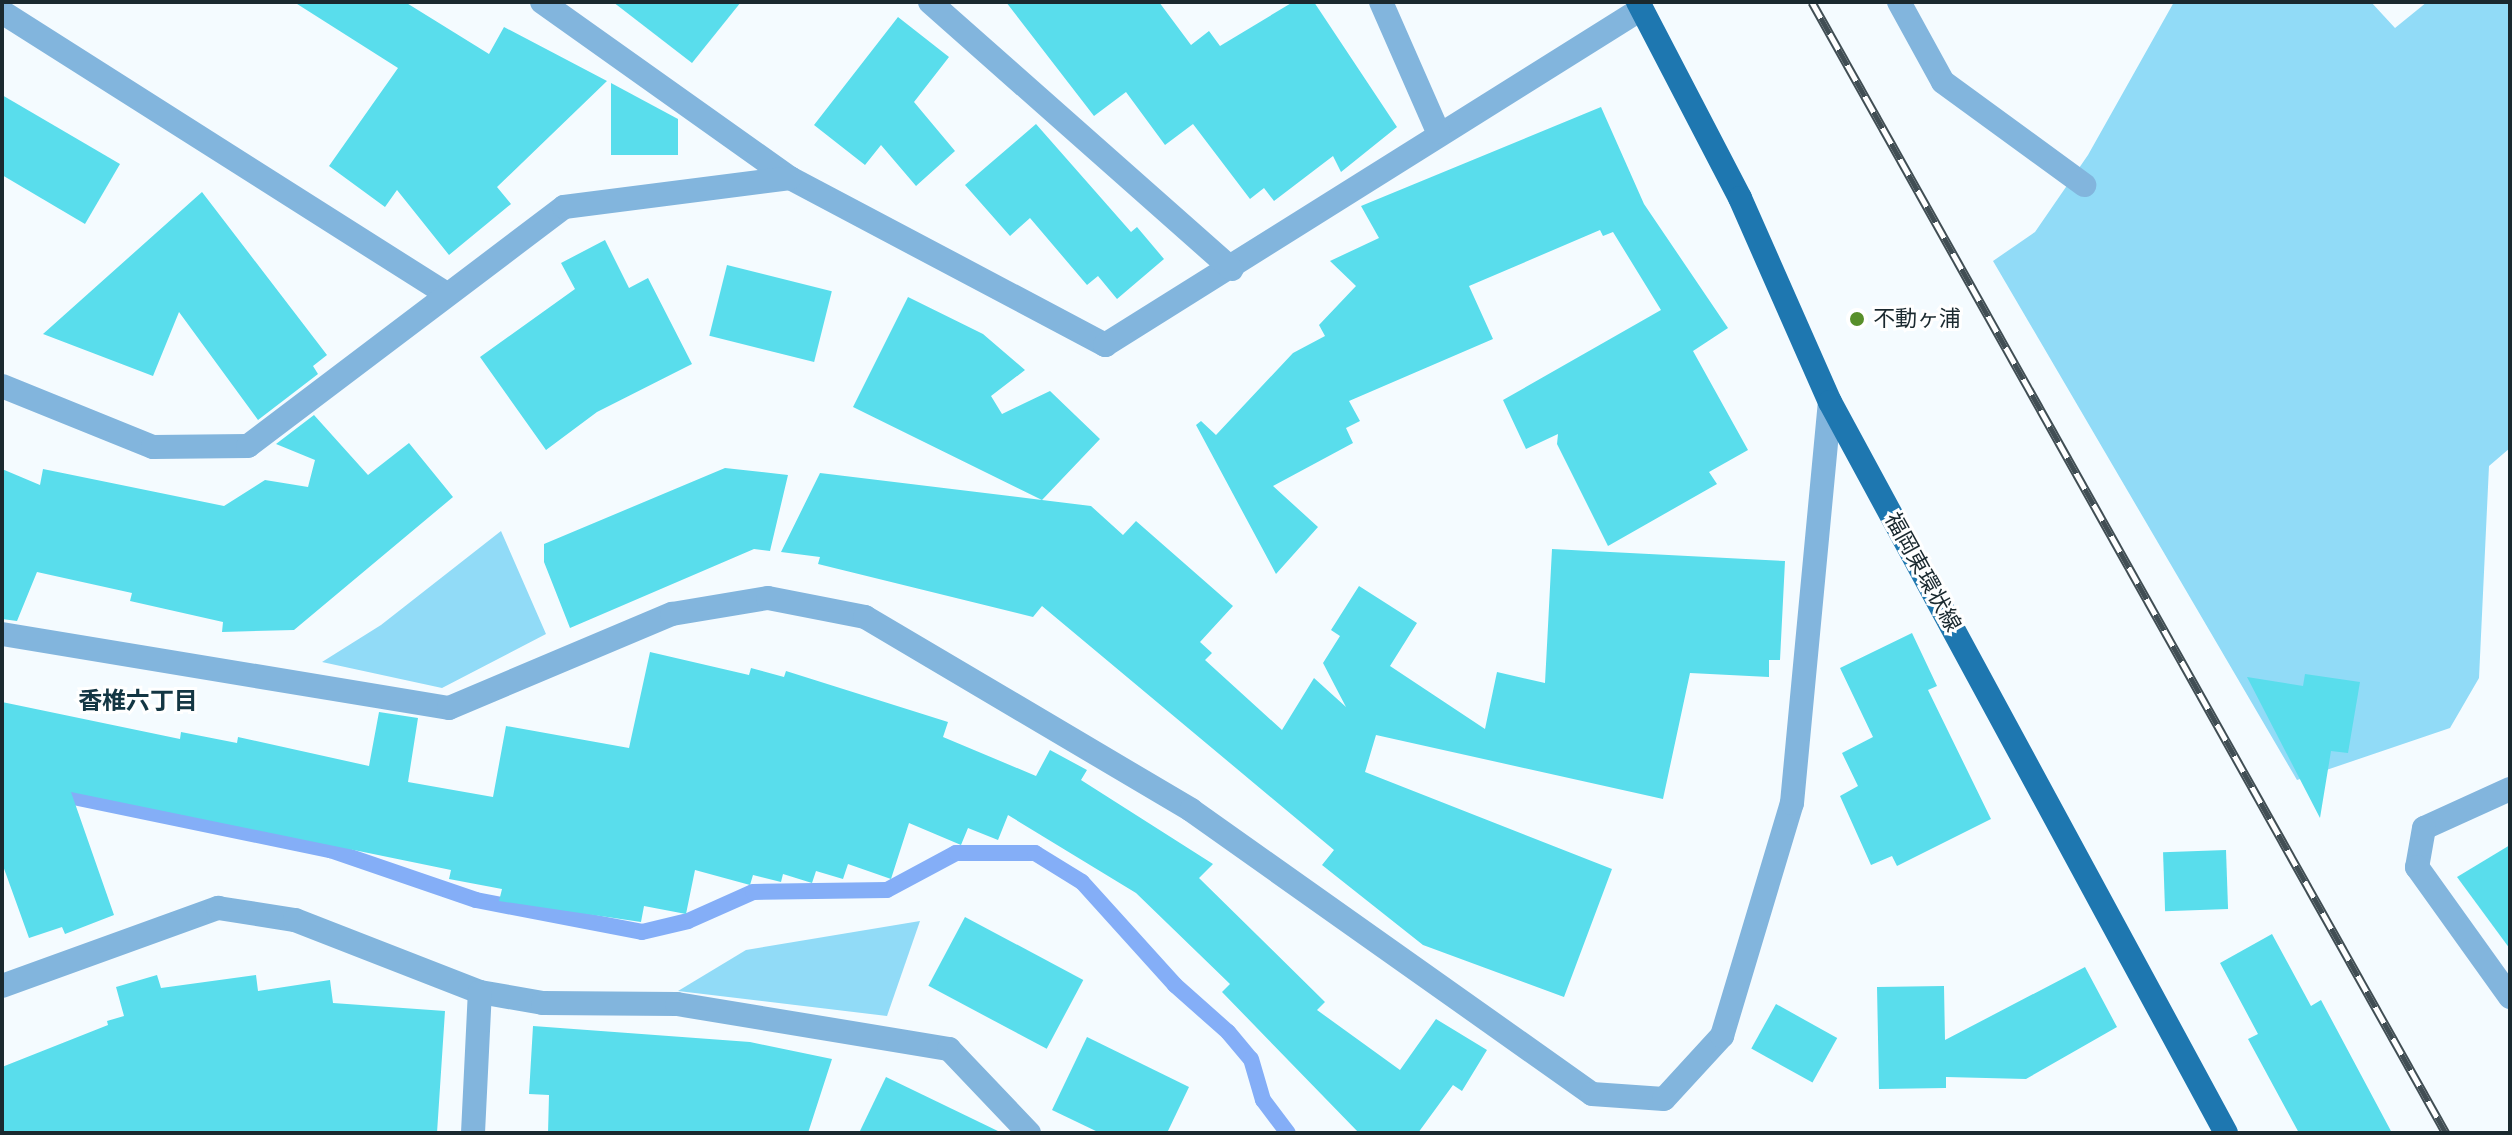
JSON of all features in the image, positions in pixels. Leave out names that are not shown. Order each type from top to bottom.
[{"type":"main road","name":"福岡東環状線","points":[[1639,6],[1740,198],[1830,402],[2226,1133]]},
{"type":"street","points":[[542,2],[790,178],[1105,345],[1232,269],[1438,132],[1639,6]]},
{"type":"street","points":[[930,2],[1232,269]]},
{"type":"street","points":[[1381,2],[1438,132]]},
{"type":"street","points":[[1899,2],[1943,82],[2084,185]]},
{"type":"street","points":[[2,12],[445,293]]},
{"type":"street","points":[[2,386],[153,447],[248,446],[445,293],[564,207],[790,178]]},
{"type":"street","points":[[2,634],[449,708],[672,614],[768,598],[865,617],[1191,810],[1592,1094],[1664,1099],[1722,1036],[1792,803],[1830,402]]},
{"type":"street","points":[[2510,789],[2424,828],[2417,867],[2510,997]]},
{"type":"street","points":[[2,986],[218,908],[295,920],[480,992],[543,1003],[677,1004],[949,1049],[1029,1133]]},
{"type":"street","points":[[473,1133],[480,992]]},
{"type":"shaded area","points":[[2174,2],[2371,2],[2395,28],[2427,2],[2510,2],[2510,448],[2489,466],[2479,678],[2450,728],[2297,780],[1993,261],[2035,232],[2088,155]]},
{"type":"shaded area","points":[[501,531],[546,634],[442,688],[322,662],[381,625]]},
{"type":"shaded area","points":[[920,921],[887,1016],[678,991],[746,950]]},
{"type":"building","points":[[294,2],[405,2],[489,54],[504,27],[607,81],[497,187],[511,204],[449,255],[397,190],[385,207],[329,166],[398,68]]},
{"type":"building","points":[[613,2],[741,2],[692,63]]},
{"type":"building","points":[[1006,2],[1159,2],[1191,45],[1209,31],[1220,46],[1293,2],[1314,2],[1397,127],[1341,172],[1333,156],[1274,201],[1264,188],[1250,199],[1193,124],[1165,145],[1126,92],[1094,116]]},
{"type":"building","points":[[898,17],[949,57],[914,102],[955,151],[916,186],[881,145],[865,165],[814,125]]},
{"type":"building","points":[[611,83],[678,119],[678,155],[611,155]]},
{"type":"building","points":[[2,95],[120,164],[85,224],[2,175]]},
{"type":"building","points":[[1601,107],[1644,204],[1728,328],[1693,351],[1748,450],[1709,472],[1717,484],[1608,546],[1557,444],[1558,434],[1526,449],[1503,400],[1661,310],[1613,232],[1603,236],[1600,230],[1469,286],[1493,339],[1349,401],[1360,421],[1346,428],[1353,443],[1273,486],[1318,527],[1276,574],[1196,425],[1201,421],[1216,435],[1293,353],[1325,336],[1319,325],[1356,286],[1330,261],[1379,238],[1361,206]]},
{"type":"building","points":[[1036,124],[1131,232],[1137,227],[1164,259],[1117,299],[1098,276],[1087,285],[1030,218],[1010,236],[965,185]]},
{"type":"building","points":[[202,192],[327,355],[313,366],[318,374],[258,420],[179,312],[153,376],[43,334]]},
{"type":"building","points":[[605,240],[629,288],[648,278],[692,364],[597,412],[546,450],[480,357],[575,289],[561,263]]},
{"type":"building","points":[[727,265],[832,291],[814,362],[709,336]]},
{"type":"building","points":[[908,297],[983,334],[1025,370],[991,396],[1002,414],[1050,391],[1100,439],[1042,500],[853,407]]},
{"type":"building","points":[[314,415],[368,475],[409,443],[453,497],[294,630],[222,632],[223,622],[130,601],[132,593],[37,572],[17,621],[2,619],[2,469],[40,485],[43,469],[224,506],[265,480],[308,487],[315,460],[276,444]]},
{"type":"building","points":[[725,468],[788,475],[770,551],[754,549],[570,628],[544,562],[544,544]]},
{"type":"building","points":[[820,473],[1091,506],[1123,535],[1136,521],[1233,606],[1200,642],[1212,653],[1205,660],[1282,730],[1314,678],[1346,707],[1323,663],[1340,636],[1331,630],[1359,586],[1417,623],[1390,666],[1485,729],[1497,672],[1545,683],[1552,549],[1785,561],[1780,660],[1769,660],[1769,677],[1690,673],[1663,799],[1376,735],[1365,772],[1612,869],[1564,997],[1423,945],[1322,865],[1334,850],[1042,606],[1033,617],[818,564],[820,557],[781,552]]},
{"type":"building","points":[[1912,633],[1937,686],[1928,690],[1991,819],[1897,866],[1892,856],[1871,865],[1840,796],[1858,786],[1842,753],[1873,737],[1840,668]]},
{"type":"building","points":[[650,652],[749,675],[751,668],[784,677],[786,671],[948,722],[943,737],[1036,776],[1050,750],[1087,770],[1081,780],[1213,864],[1199,878],[1325,1002],[1317,1010],[1400,1070],[1436,1019],[1487,1050],[1462,1091],[1453,1085],[1418,1133],[1359,1133],[1222,992],[1230,984],[1136,893],[1008,815],[998,840],[968,828],[961,845],[909,823],[891,879],[848,864],[843,879],[816,871],[812,883],[783,874],[781,882],[753,875],[750,885],[695,870],[686,914],[644,906],[641,922],[499,901],[502,889],[449,879],[451,870],[71,792],[114,915],[65,934],[62,927],[29,938],[2,863],[2,702],[180,739],[181,732],[237,743],[238,737],[369,766],[379,712],[418,718],[408,782],[493,797],[506,726],[629,748]]},
{"type":"building","points":[[2305,674],[2360,682],[2348,753],[2331,751],[2320,818],[2247,677],[2303,686]]},
{"type":"building","points":[[2510,845],[2510,949],[2457,877]]},
{"type":"building","points":[[2226,850],[2228,909],[2165,911],[2163,852]]},
{"type":"building","points":[[965,917],[1083,980],[1047,1049],[928,986]]},
{"type":"building","points":[[2272,934],[2311,1006],[2321,1000],[2392,1133],[2299,1133],[2248,1039],[2258,1034],[2220,963]]},
{"type":"building","points":[[2085,967],[2117,1027],[2026,1079],[1946,1077],[1946,1088],[1879,1089],[1877,987],[1944,986],[1945,1040]]},
{"type":"building","points":[[157,975],[161,988],[256,975],[258,991],[330,980],[333,1003],[445,1011],[437,1133],[2,1133],[2,1067],[124,1016],[116,987]]},
{"type":"building","points":[[1776,1004],[1837,1038],[1812,1083],[1751,1049]]},
{"type":"building","points":[[533,1026],[750,1042],[832,1059],[808,1133],[548,1133],[549,1095],[529,1094]]},
{"type":"building","points":[[1087,1037],[1189,1087],[1167,1133],[1100,1133],[1052,1110]]},
{"type":"building","points":[[886,1077],[1002,1133],[859,1133]]},
{"type":"waterway","points":[[54,793],[330,850],[476,900],[642,932],[688,921],[753,892],[887,890],[956,853],[1035,853],[1082,882],[1175,985],[1228,1032],[1251,1059],[1263,1100],[1288,1133]]},
{"type":"railway","points":[[1812,2],[2446,1133]]},
{"type":"place","name":"不動ヶ浦","points":[[1857,319]]},
{"type":"district","name":"香椎六丁目","points":[[138,701]]}]
